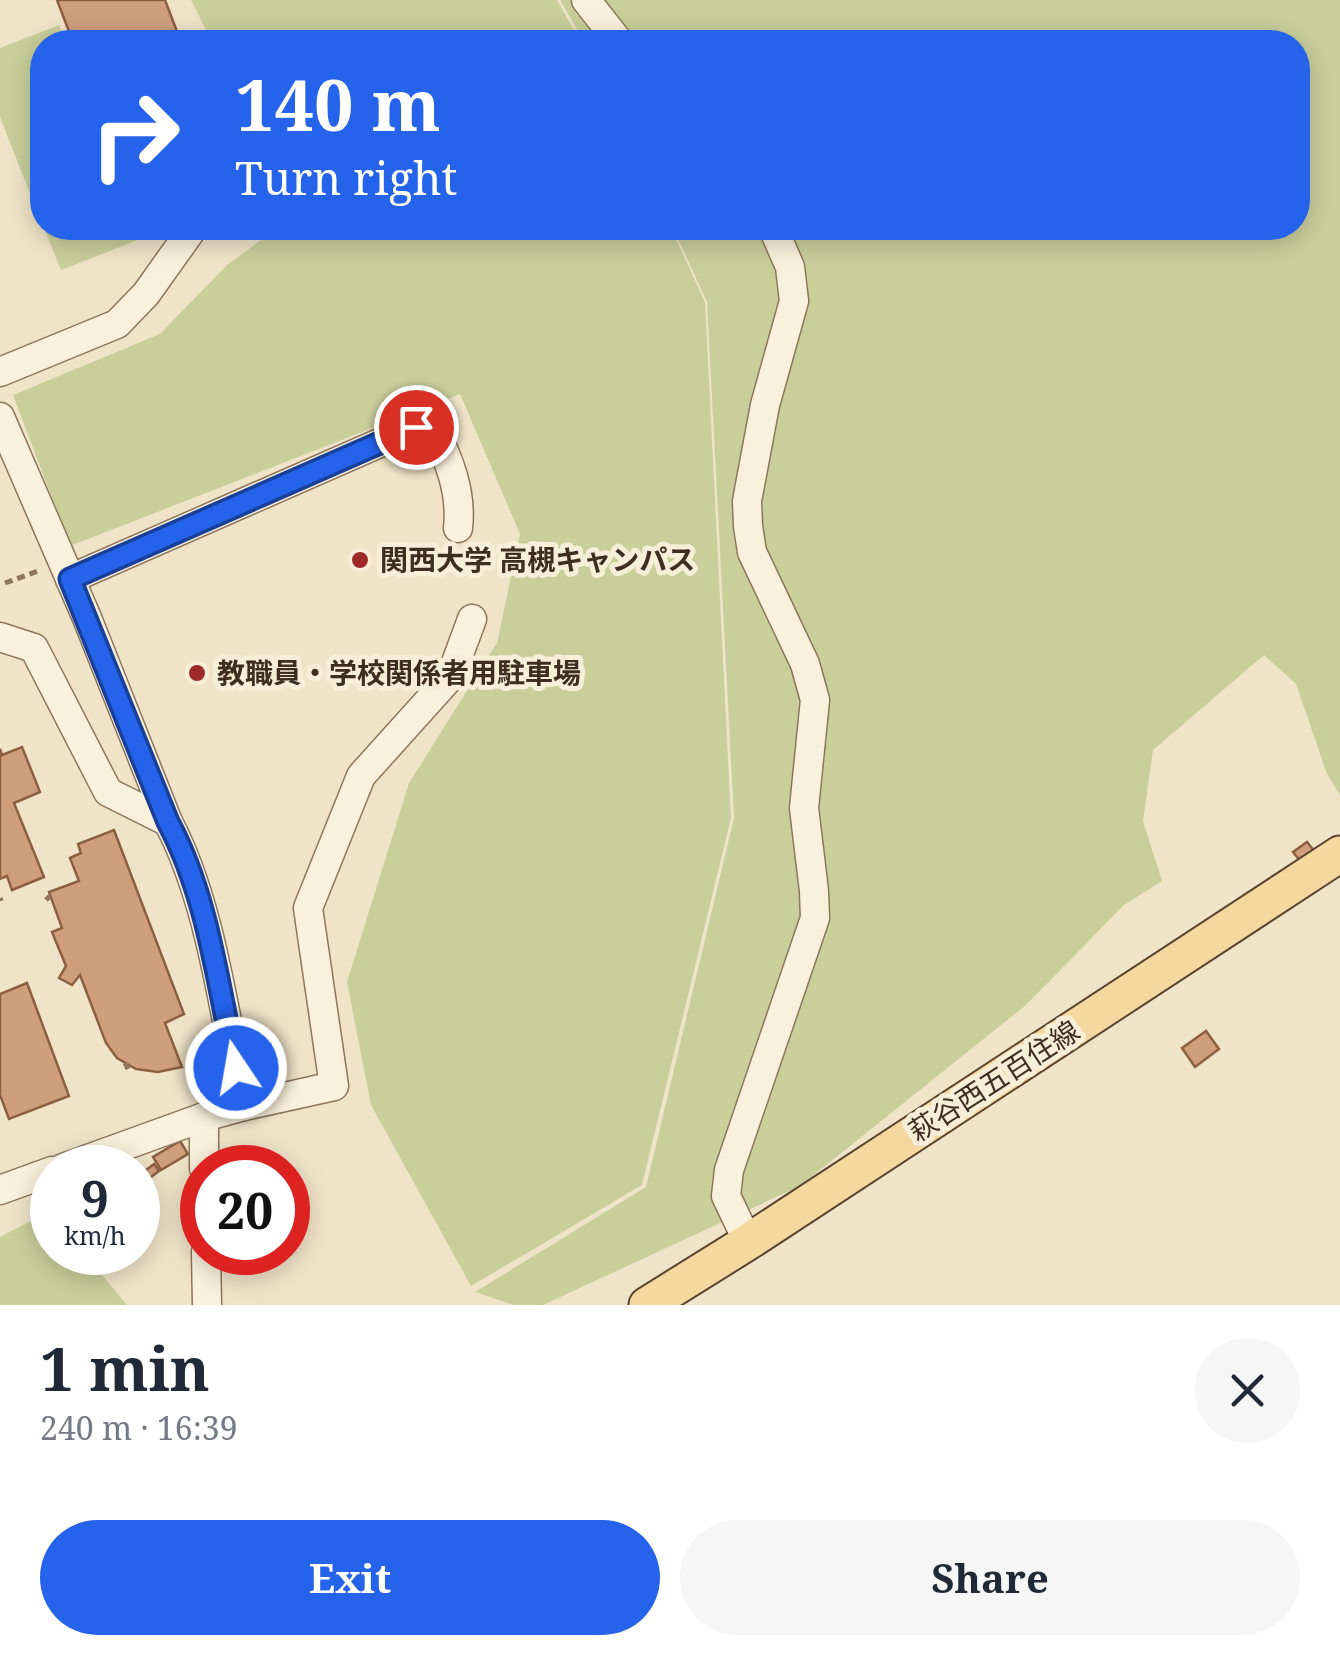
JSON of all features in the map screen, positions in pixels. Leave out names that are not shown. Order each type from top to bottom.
[{"type":"main road","name":"萩谷西五百住線","points":[[646,1305],[1340,854]]},
{"type":"street","points":[[586,0],[610,30]]},
{"type":"street","points":[[0,372],[117,324],[146,294],[184,240]]},
{"type":"street","points":[[748,1242],[726,1196],[729,1170],[814,918],[804,808],[814,700],[805,664],[752,552],[748,526],[747,501],[765,404],[794,300],[790,268],[778,240]]},
{"type":"street","points":[[0,417],[182,848],[202,914],[244,1106]]},
{"type":"street","points":[[66,570],[416,427],[433,428],[444,448],[454,476],[458,528]]},
{"type":"street","points":[[127,1145],[204,1117],[334,1086],[308,908],[360,776],[451,676],[472,619]]},
{"type":"street","points":[[0,637],[34,648],[108,792],[168,822]]},
{"type":"street","points":[[204,1117],[204,1145]]},
{"type":"street","points":[[0,1190],[30,1179]]},
{"type":"street","points":[[206,1275],[206,1305]]},
{"type":"path","points":[[6,583],[66,570]]},
{"type":"green space","points":[[191,0],[557,0],[574,30],[206,30]]},
{"type":"green space","points":[[560,0],[1340,0],[1340,795],[1327,774],[1296,684],[1264,655],[1153,750],[1143,821],[1162,881],[1124,905],[1026,1005],[800,1186],[543,1305],[514,1305],[475,1292],[646,1187],[734,818],[707,302],[679,240],[1310,240],[1310,30],[577,30]]},
{"type":"green space","points":[[30,36],[30,193],[0,117],[0,48]]},
{"type":"green space","points":[[49,240],[138,240],[61,270]]},
{"type":"green space","points":[[261,240],[677,240],[705,302],[731,818],[642,1185],[471,1286],[371,1105],[347,982],[409,783],[497,643],[520,534],[460,394],[70,546],[13,395],[160,334],[226,266]]},
{"type":"green space","points":[[30,1221],[30,1275],[102,1275],[127,1305],[0,1305],[0,1237]]},
{"type":"building","points":[[57,0],[165,0],[176,30],[68,30]]},
{"type":"building","points":[[22,747],[40,792],[14,803],[44,877],[12,890],[7,876],[0,879],[0,749],[2,755]]},
{"type":"building","points":[[114,830],[184,1014],[165,1023],[182,1067],[158,1072],[136,1069],[117,1058],[106,1043],[80,975],[72,985],[59,978],[66,966],[52,932],[62,928],[49,892],[79,881],[70,858],[81,853],[78,844]]},
{"type":"building","points":[[1307,842],[1315,852],[1301,862],[1293,852]]},
{"type":"building","points":[[27,983],[69,1096],[9,1119],[0,1095],[0,994]]},
{"type":"building","points":[[1206,1031],[1219,1049],[1195,1067],[1182,1048]]},
{"type":"building","points":[[180,1141],[182,1145],[180,1159],[161,1170],[160,1153]]},
{"type":"place","name":"関西大学 高槻キャンパス","points":[[360,560]]},
{"type":"place","name":"教職員・学校関係者用駐車場","points":[[197,673]]},
{"type":"route","points":[[236,1068],[202,914],[182,848],[70,579],[416,427]]}]
